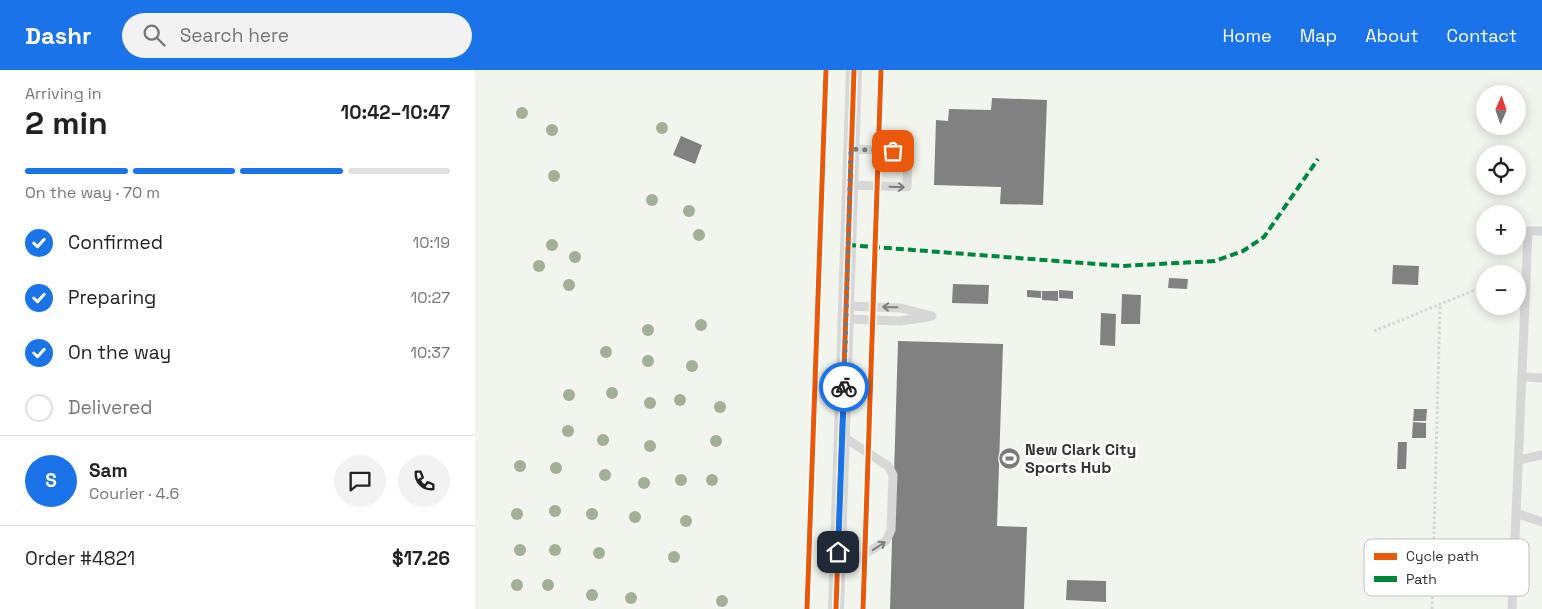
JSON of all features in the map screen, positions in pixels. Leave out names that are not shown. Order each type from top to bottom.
[{"type":"street","points":[[836,609],[854,70]]},
{"type":"lane","points":[[850,185],[907,187],[908,151],[851,149]]},
{"type":"lane","points":[[1515,539],[1529,231],[1542,231]]},
{"type":"lane","points":[[901,308],[932,316],[900,321],[846,313],[901,308]]},
{"type":"lane","points":[[1522,377],[1542,378]]},
{"type":"lane","points":[[837,571],[886,541],[891,530],[893,475],[888,466],[842,436]]},
{"type":"lane","points":[[1519,460],[1542,455]]},
{"type":"lane","points":[[1516,513],[1542,522]]},
{"type":"lane","points":[[1512,609],[1513,596]]},
{"type":"path","points":[[1374,332],[1476,290]]},
{"type":"path","points":[[1434,539],[1440,305]]},
{"type":"path","points":[[1432,596],[1432,609]]},
{"type":"shaded area","name":"New Clark City Sports Hub","points":[[475,70],[1542,70],[1542,609],[475,609]]},
{"type":"building","points":[[992,98],[1047,100],[1043,205],[1000,204],[1001,187],[934,185],[936,120],[948,121],[949,109],[991,110]]},
{"type":"building","points":[[681,136],[702,145],[695,164],[673,155]]},
{"type":"building","points":[[1393,265],[1419,266],[1418,285],[1392,284]]},
{"type":"building","points":[[1169,278],[1188,279],[1187,289],[1168,288]]},
{"type":"building","points":[[953,284],[989,285],[988,304],[952,303]]},
{"type":"building","points":[[1027,290],[1041,291],[1041,298],[1027,297]]},
{"type":"building","points":[[1059,290],[1073,291],[1073,299],[1059,298]]},
{"type":"building","points":[[1042,291],[1058,291],[1058,301],[1042,300]]},
{"type":"building","points":[[1122,294],[1141,295],[1140,324],[1121,324]]},
{"type":"building","points":[[1101,313],[1116,314],[1115,346],[1100,345]]},
{"type":"building","points":[[898,341],[1003,344],[997,526],[1027,527],[1024,609],[890,609]]},
{"type":"building","points":[[1414,409],[1427,409],[1426,421],[1413,421]]},
{"type":"building","points":[[1413,422],[1426,423],[1426,438],[1412,438]]},
{"type":"building","points":[[1398,442],[1407,442],[1406,469],[1397,469]]},
{"type":"building","points":[[1067,580],[1106,581],[1106,602],[1066,600]]},
{"type":"marked path","points":[[848,245],[1122,266],[1215,261],[1243,251],[1264,237],[1318,159]]},
{"type":"cycle path","points":[[807,609],[826,70]]},
{"type":"cycle path","points":[[836,609],[854,70]]},
{"type":"cycle path","points":[[863,609],[881,70]]},
{"type":"way so far","points":[[844,387],[851,149],[893,151]]},
{"type":"place","name":"New Clark City Sports Hub","points":[[1009,458]]},
{"type":"route","points":[[838,552],[844,387]]}]
